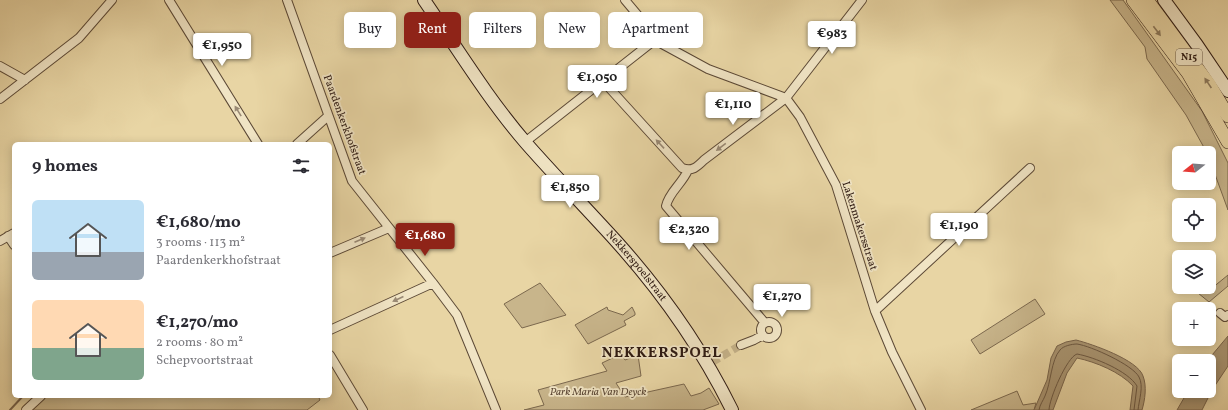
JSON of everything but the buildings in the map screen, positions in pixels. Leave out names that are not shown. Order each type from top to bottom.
[{"type":"main road","name":"Nekkerspoelstraat","points":[[424,0],[485,90],[525,142],[617,242],[665,300],[710,364],[732,410]]},
{"type":"main road","name":"N15","points":[[1133,0],[1188,74],[1228,142]]},
{"type":"main road","name":"N15","points":[[1147,0],[1209,84],[1228,116]]},
{"type":"main road","points":[[1164,0],[1228,91]]},
{"type":"street","points":[[0,99],[79,38],[112,0]]},
{"type":"street","points":[[169,0],[257,142]]},
{"type":"street","name":"Paardenkerkhofstraat","points":[[287,0],[316,79],[327,117],[352,181],[434,283],[457,315],[496,410]]},
{"type":"street","points":[[625,0],[635,12]]},
{"type":"street","points":[[603,81],[682,168],[688,170],[695,168],[786,98],[862,0]]},
{"type":"street","points":[[525,142],[645,48]]},
{"type":"street","points":[[669,48],[708,69],[786,98]]},
{"type":"street","points":[[0,66],[25,80]]},
{"type":"street","name":"Lakenmakersstraat","points":[[786,98],[800,118],[836,185],[875,311],[892,352],[921,410]]},
{"type":"street","points":[[299,142],[327,117]]},
{"type":"street","points":[[875,311],[1030,168]]},
{"type":"street","points":[[688,170],[684,178],[668,198],[666,206],[765,323],[772,323],[775,326],[776,331],[774,336],[770,337],[763,335],[741,345]]},
{"type":"street","points":[[332,252],[389,228]]},
{"type":"street","points":[[0,241],[11,235]]},
{"type":"street","points":[[332,329],[434,283]]},
{"type":"street","points":[[763,335],[761,329],[765,323]]},
{"type":"street","points":[[332,358],[363,410]]},
{"type":"street","points":[[26,410],[39,398]]},
{"type":"green space","points":[[1110,0],[1123,0],[1202,111],[1228,163],[1228,210],[1216,177],[1216,146],[1203,146],[1186,115],[1147,59],[1145,47]]},
{"type":"green space","points":[[1228,275],[1228,286],[1209,302],[1199,294],[1216,294],[1216,285]]},
{"type":"green space","points":[[540,283],[566,315],[522,328],[504,304]]},
{"type":"green space","points":[[1035,299],[1045,314],[980,354],[971,340]]},
{"type":"green space","points":[[607,307],[608,310],[623,315],[632,307],[635,315],[624,321],[626,325],[588,344],[575,325]]},
{"type":"green space","name":"Park Maria Van Deyck","points":[[621,354],[625,360],[638,355],[641,376],[616,383],[625,397],[684,384],[691,396],[701,393],[709,388],[719,404],[703,410],[524,410],[544,405],[538,390],[607,371],[602,363]]},
{"type":"green space","points":[[1017,391],[1023,405],[1036,403],[1034,410],[971,410]]},
{"type":"green space","points":[[45,398],[319,398],[320,400],[307,410],[32,410]]},
{"type":"water","points":[[1228,336],[1228,366],[1216,384],[1216,354],[1213,354]]},
{"type":"water","points":[[1076,340],[1114,354],[1133,364],[1139,370],[1143,376],[1145,384],[1145,397],[1142,410],[1130,410],[1133,386],[1128,381],[1107,368],[1077,358],[1067,373],[1053,410],[1034,410],[1047,380],[1051,358],[1057,346]]},
{"type":"water","points":[[1184,398],[1208,398],[1202,410],[1177,410]]},
{"type":"waterway","points":[[10,410],[21,398]]},
{"type":"tunnel","points":[[712,362],[741,345]]},
{"type":"district","name":"NEKKERSPOEL","points":[[662,353]]}]
